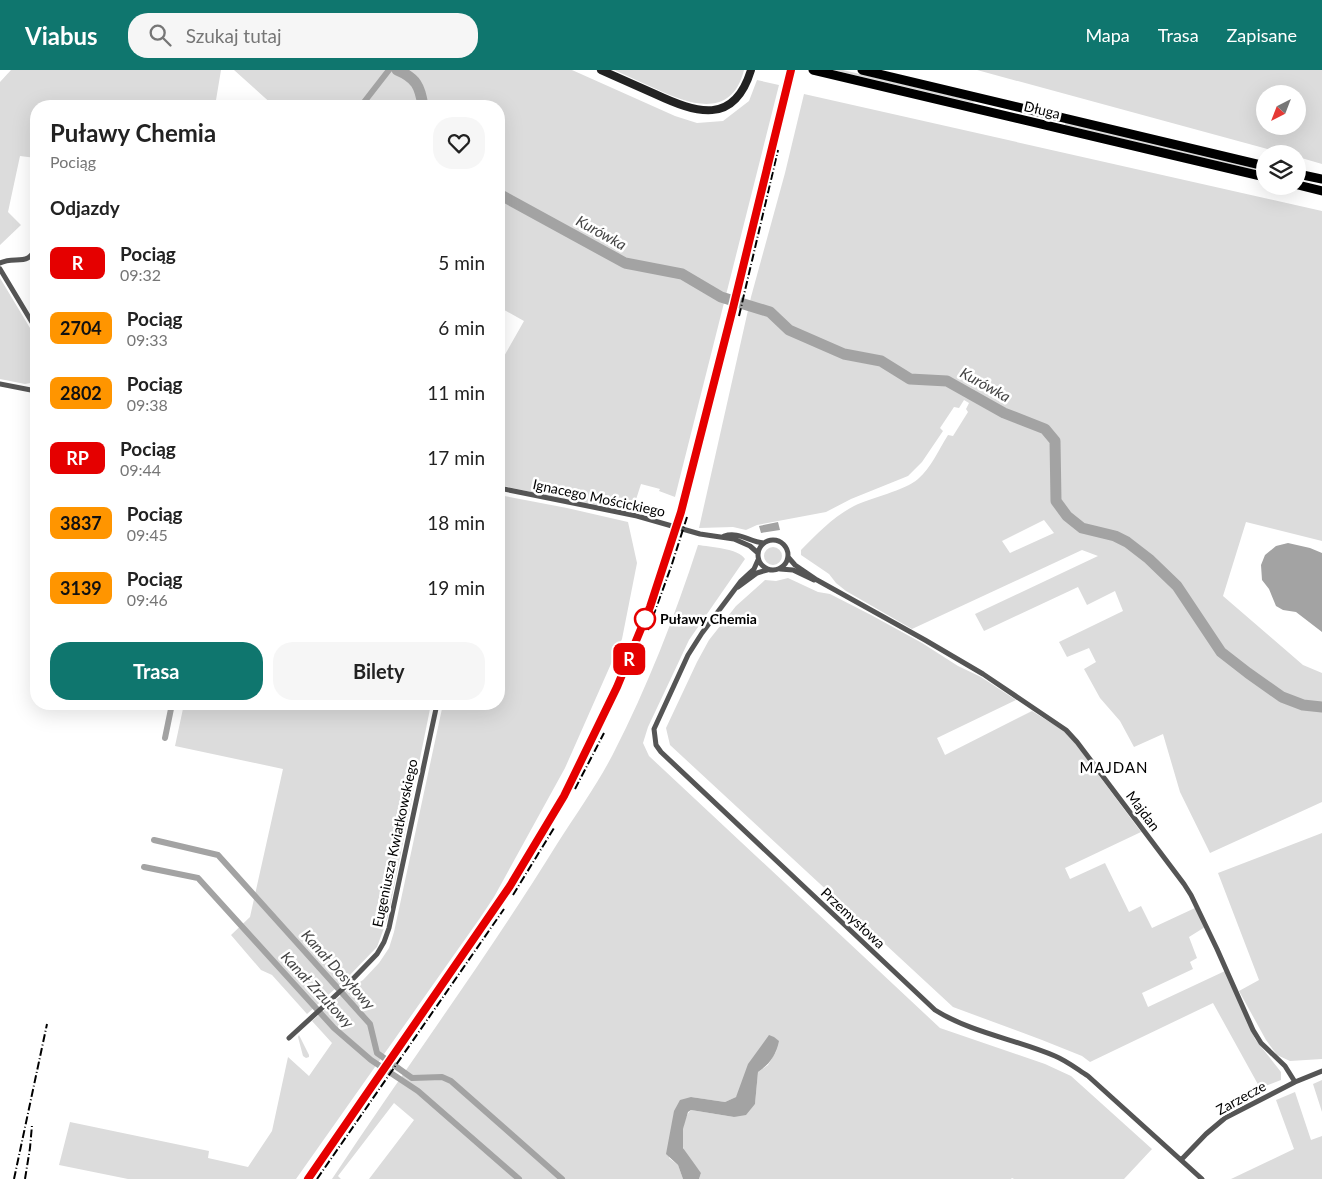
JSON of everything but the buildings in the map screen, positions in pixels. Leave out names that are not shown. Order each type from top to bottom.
[{"type":"highway","name":"Długa","points":[[862,70],[1256,164]]},
{"type":"highway","name":"Długa","points":[[816,71],[1256,175]]},
{"type":"highway","points":[[1306,176],[1322,180]]},
{"type":"highway","points":[[1306,187],[1322,191]]},
{"type":"street","points":[[601,70],[686,108],[706,111],[721,108],[735,100],[745,88],[751,70]]},
{"type":"street","points":[[0,263],[3,261],[25,260],[30,256]]},
{"type":"street","points":[[0,269],[30,319]]},
{"type":"street","points":[[0,384],[30,390]]},
{"type":"street","name":"Ignacego Mościckiego","points":[[505,489],[637,516],[700,534],[723,536],[749,545],[758,554]]},
{"type":"street","name":"Ignacego Mościckiego","points":[[723,536],[735,534],[764,543]]},
{"type":"street","points":[[771,540],[782,543],[786,548],[788,558],[780,569],[774,571],[767,570],[758,560],[760,548],[764,543],[771,540]]},
{"type":"street","name":"Majdan","points":[[788,558],[817,580],[983,674],[1066,730],[1184,884],[1213,940],[1253,1030],[1261,1043],[1284,1066],[1295,1082]]},
{"type":"street","name":"Przemysłowa","points":[[758,560],[754,569],[745,577],[694,644],[656,721],[654,737],[656,745],[661,752],[935,1010],[967,1027],[1054,1056],[1069,1063],[1088,1076],[1202,1179]]},
{"type":"street","name":"Majdan","points":[[780,569],[793,570],[803,576],[817,580]]},
{"type":"street","name":"Przemysłowa","points":[[737,587],[757,573],[767,570]]},
{"type":"street","name":"Eugeniusza Kwiatkowskiego","points":[[289,1038],[347,985],[377,954],[389,928],[436,710]]},
{"type":"street","name":"Zarzecze","points":[[1181,1160],[1206,1134],[1225,1118],[1322,1070]]},
{"type":"shaded area","points":[[11,70],[221,70],[216,100],[30,100],[30,157],[20,156],[8,212],[21,225],[0,245],[0,82]]},
{"type":"shaded area","points":[[234,70],[572,70],[675,116],[697,123],[723,121],[749,101],[757,80],[779,85],[675,497],[659,491],[660,489],[641,484],[632,512],[505,486],[505,354],[524,321],[505,310],[505,100],[267,100]]},
{"type":"shaded area","points":[[614,70],[744,70],[738,86],[730,96],[720,102],[708,104],[682,100]]},
{"type":"shaded area","points":[[833,70],[843,70],[974,101],[973,103]]},
{"type":"shaded area","points":[[977,70],[1322,70],[1322,164],[1306,159],[1306,145],[1256,146]]},
{"type":"shaded area","points":[[804,94],[1322,211],[1322,541],[1246,522],[1223,596],[1303,665],[1322,673],[1322,802],[1210,853],[1180,792],[1163,734],[1134,747],[1120,721],[1100,698],[1084,669],[1096,662],[1089,648],[1067,657],[1059,642],[1123,611],[1115,591],[1087,605],[1078,587],[984,631],[975,614],[1098,556],[1082,550],[912,629],[846,591],[829,574],[801,555],[801,550],[813,538],[847,510],[905,487],[923,475],[948,435],[953,436],[968,412],[966,409],[969,403],[964,400],[959,408],[954,407],[940,428],[943,431],[922,462],[908,476],[851,499],[826,512],[757,525],[746,530],[733,527],[699,528],[751,297],[785,173]],"holes":[[[1044,520],[1054,533],[1010,553],[1002,541]]]},
{"type":"shaded area","points":[[1065,122],[1256,168],[1256,171],[1065,125]]},
{"type":"shaded area","points":[[0,278],[30,328],[30,383],[25,384],[0,379]]},
{"type":"shaded area","points":[[505,496],[628,522],[637,563],[622,639],[565,768],[494,897],[296,1179],[128,1179],[59,1165],[70,1122],[209,1151],[208,1158],[248,1167],[272,1131],[288,1057],[309,1076],[332,1043],[312,1021],[347,990],[363,980],[379,963],[389,948],[442,710],[505,710]]},
{"type":"shaded area","points":[[778,522],[780,530],[761,533],[759,526]]},
{"type":"shaded area","points":[[1288,543],[1322,553],[1322,632],[1296,612],[1283,610],[1276,606],[1269,589],[1262,580],[1261,565],[1265,555],[1276,546]]},
{"type":"shaded area","points":[[698,545],[730,550],[745,559],[689,640],[648,727],[643,743],[649,756],[940,1028],[1045,1064],[1071,1076],[1152,1149],[1124,1179],[699,1179],[701,1173],[686,1154],[682,1143],[686,1117],[691,1110],[734,1117],[755,1104],[758,1072],[768,1065],[777,1050],[736,1097],[725,1102],[691,1097],[669,1158],[678,1165],[683,1179],[369,1179],[414,1120],[394,1103],[338,1176],[341,1179],[332,1179],[502,929],[607,766],[660,651]]},
{"type":"shaded area","points":[[769,547],[777,547],[782,552],[780,563],[769,565],[764,560],[764,552]]},
{"type":"shaded area","points":[[788,578],[818,592],[830,594],[871,615],[922,643],[958,666],[981,677],[1016,700],[937,738],[945,755],[1032,711],[1064,731],[1141,832],[1065,868],[1070,879],[1105,863],[1129,912],[1141,906],[1152,928],[1195,908],[1205,927],[1189,937],[1197,958],[1190,962],[1193,969],[1142,993],[1148,1007],[1225,971],[1255,1039],[1281,1072],[1281,1080],[1260,1088],[1213,1003],[1090,1062],[1082,1056],[953,1007],[670,745],[666,728],[709,640],[736,606],[765,580],[776,581]]},
{"type":"shaded area","points":[[183,710],[430,710],[388,917],[377,947],[346,979],[307,1014],[272,975],[261,970],[231,935],[250,917],[283,769],[175,746]]},
{"type":"shaded area","points":[[1322,833],[1322,1059],[1290,1061],[1277,1055],[1266,1040],[1239,991],[1259,980],[1218,873]]},
{"type":"shaded area","points":[[299,1035],[309,1055],[309,1057],[303,1056]]},
{"type":"shaded area","points":[[769,1035],[779,1041],[778,1046],[772,1059],[758,1072],[755,1104],[746,1115],[734,1117],[691,1110],[688,1112],[683,1129],[683,1148],[701,1173],[699,1179],[683,1179],[678,1165],[666,1154],[674,1111],[680,1100],[691,1097],[725,1102],[736,1097],[748,1064]]},
{"type":"shaded area","points":[[1322,1080],[1322,1112],[1313,1084]]},
{"type":"shaded area","points":[[1295,1092],[1311,1140],[1322,1136],[1322,1179],[1231,1179],[1294,1149],[1276,1100]]},
{"type":"waterway","name":"Kanał Dosyłowy","points":[[366,100],[389,70]]},
{"type":"waterway","name":"Kurówka","points":[[397,70],[413,80],[422,100]]},
{"type":"waterway","name":"Kurówka","points":[[505,197],[625,263],[682,274],[721,297],[770,312],[789,330],[844,354],[881,361],[910,379],[947,381],[1004,413],[1045,429],[1055,441],[1056,501],[1067,516],[1082,528],[1115,536],[1127,542],[1149,559],[1177,586],[1221,652],[1248,673],[1282,697],[1303,705],[1322,707]]},
{"type":"waterway","name":"Kanał Dosyłowy","points":[[165,738],[171,710]]},
{"type":"waterway","name":"Kanał Dosyłowy","points":[[154,840],[218,855],[370,1024],[377,1053],[412,1078],[442,1077],[451,1081],[562,1179]]},
{"type":"waterway","name":"Kanał Zrzutowy","points":[[144,867],[198,878],[334,1028],[371,1060],[418,1091],[519,1179]]},
{"type":"railway","points":[[308,1179],[429,1007],[506,891],[543,831],[577,770],[626,666],[671,541],[696,455],[791,70]]},
{"type":"railway","points":[[739,316],[778,150]]},
{"type":"railway","points":[[648,630],[687,517]]},
{"type":"railway","points":[[575,789],[604,733]]},
{"type":"railway","points":[[513,895],[554,828]]},
{"type":"railway","points":[[317,1179],[504,909]]},
{"type":"railway","points":[[14,1179],[47,1024]]},
{"type":"railway","points":[[25,1179],[32,1125]]},
{"type":"train","name":"R","points":[[308,1179],[510,886],[564,796],[617,687],[650,607],[681,512],[791,70]]},
{"type":"place","name":"Puławy Chemia","points":[[645,619]]},
{"type":"district","name":"MAJDAN","points":[[1114,768]]}]
